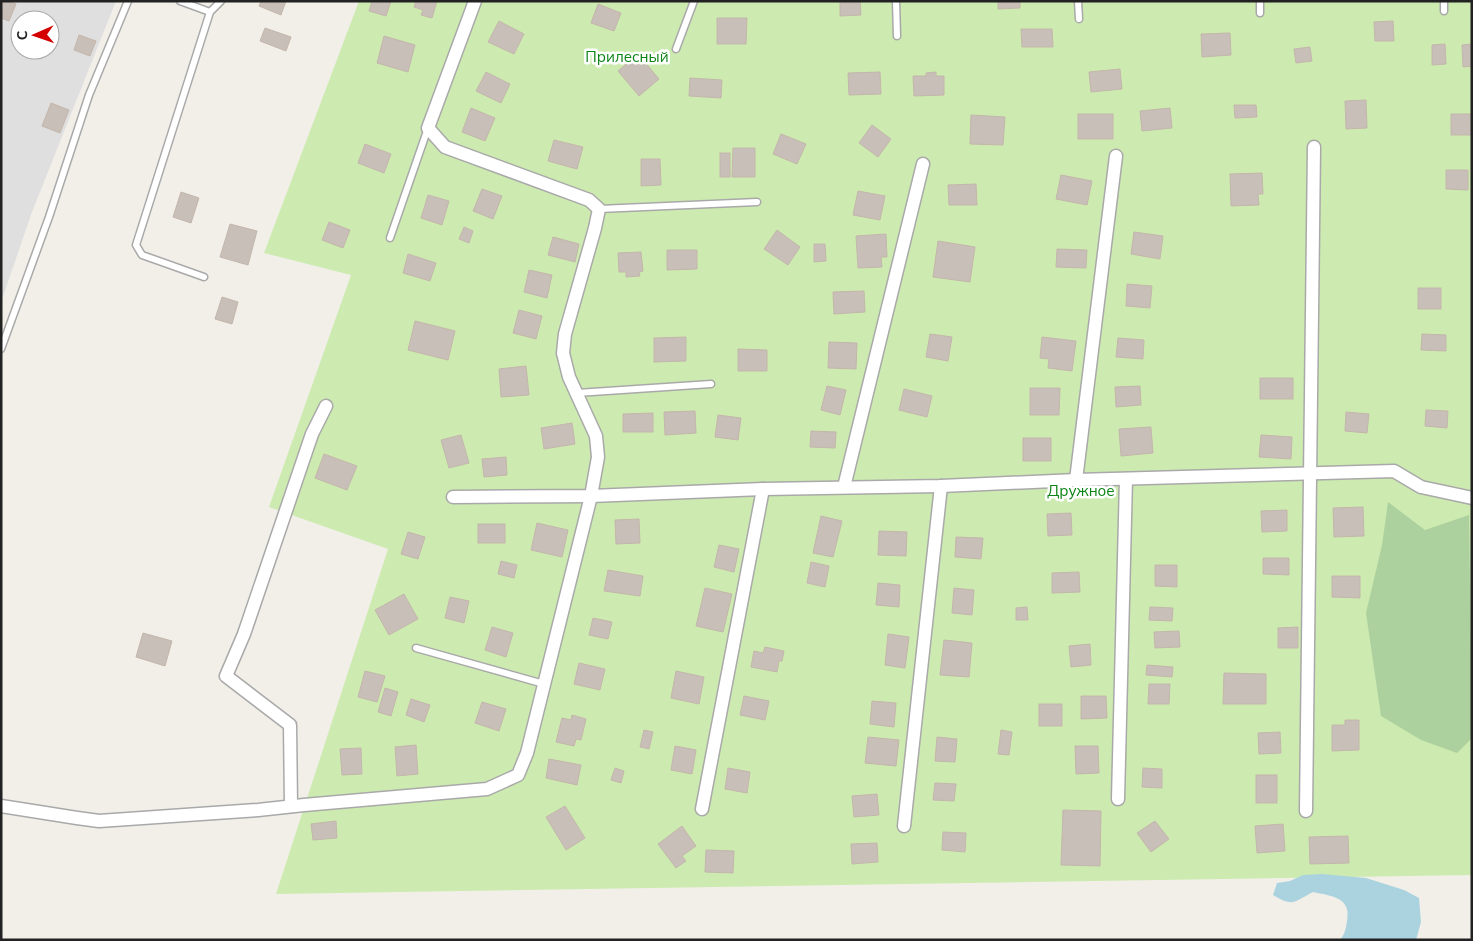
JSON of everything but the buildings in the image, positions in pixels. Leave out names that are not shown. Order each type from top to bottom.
[{"type":"street","points":[[1,806],[99,820],[258,810],[487,789],[518,775],[527,753],[591,496],[598,457],[596,436],[569,377],[563,353],[565,334],[599,209],[589,200],[445,147],[428,128],[475,1]]},
{"type":"street","points":[[1306,811],[1314,147]]},
{"type":"street","points":[[1076,480],[1116,156]]},
{"type":"street","points":[[844,486],[923,164]]},
{"type":"street","points":[[291,806],[290,725],[226,676],[244,634],[312,434],[326,406]]},
{"type":"street","points":[[452,497],[591,496],[844,486],[940,486],[1076,480],[1394,471],[1421,487],[1472,498]]},
{"type":"street","points":[[1118,799],[1126,479]]},
{"type":"street","points":[[904,826],[940,486]]},
{"type":"street","points":[[702,809],[763,489]]},
{"type":"lane","points":[[1,349],[49,217],[89,94],[128,1]]},
{"type":"lane","points":[[180,1],[210,12]]},
{"type":"lane","points":[[204,277],[142,255],[136,245],[210,12],[221,1]]},
{"type":"lane","points":[[676,49],[694,1]]},
{"type":"lane","points":[[896,1],[897,36]]},
{"type":"lane","points":[[1078,1],[1079,19]]},
{"type":"lane","points":[[1260,1],[1260,13]]},
{"type":"lane","points":[[1444,1],[1444,11]]},
{"type":"lane","points":[[390,238],[428,128]]},
{"type":"lane","points":[[599,209],[757,202]]},
{"type":"lane","points":[[577,393],[711,384]]},
{"type":"lane","points":[[416,648],[544,684]]},
{"type":"shaded area","points":[[1,1],[116,1],[32,212],[1,302]]},
{"type":"green space","name":"Дружное","points":[[359,1],[1472,1],[1472,875],[276,894],[388,549],[269,507],[351,275],[264,253]]},
{"type":"green space","points":[[1388,502],[1425,530],[1469,515],[1472,738],[1457,753],[1421,740],[1381,716],[1366,613],[1382,545]]},
{"type":"water","points":[[1322,874],[1366,878],[1404,890],[1419,898],[1421,922],[1416,940],[1340,940],[1345,931],[1348,913],[1343,902],[1339,899],[1313,892],[1294,902],[1290,902],[1273,895],[1277,883],[1290,881],[1303,875]]},
{"type":"park label","name":"Прилесный","points":[[627,57]]}]
